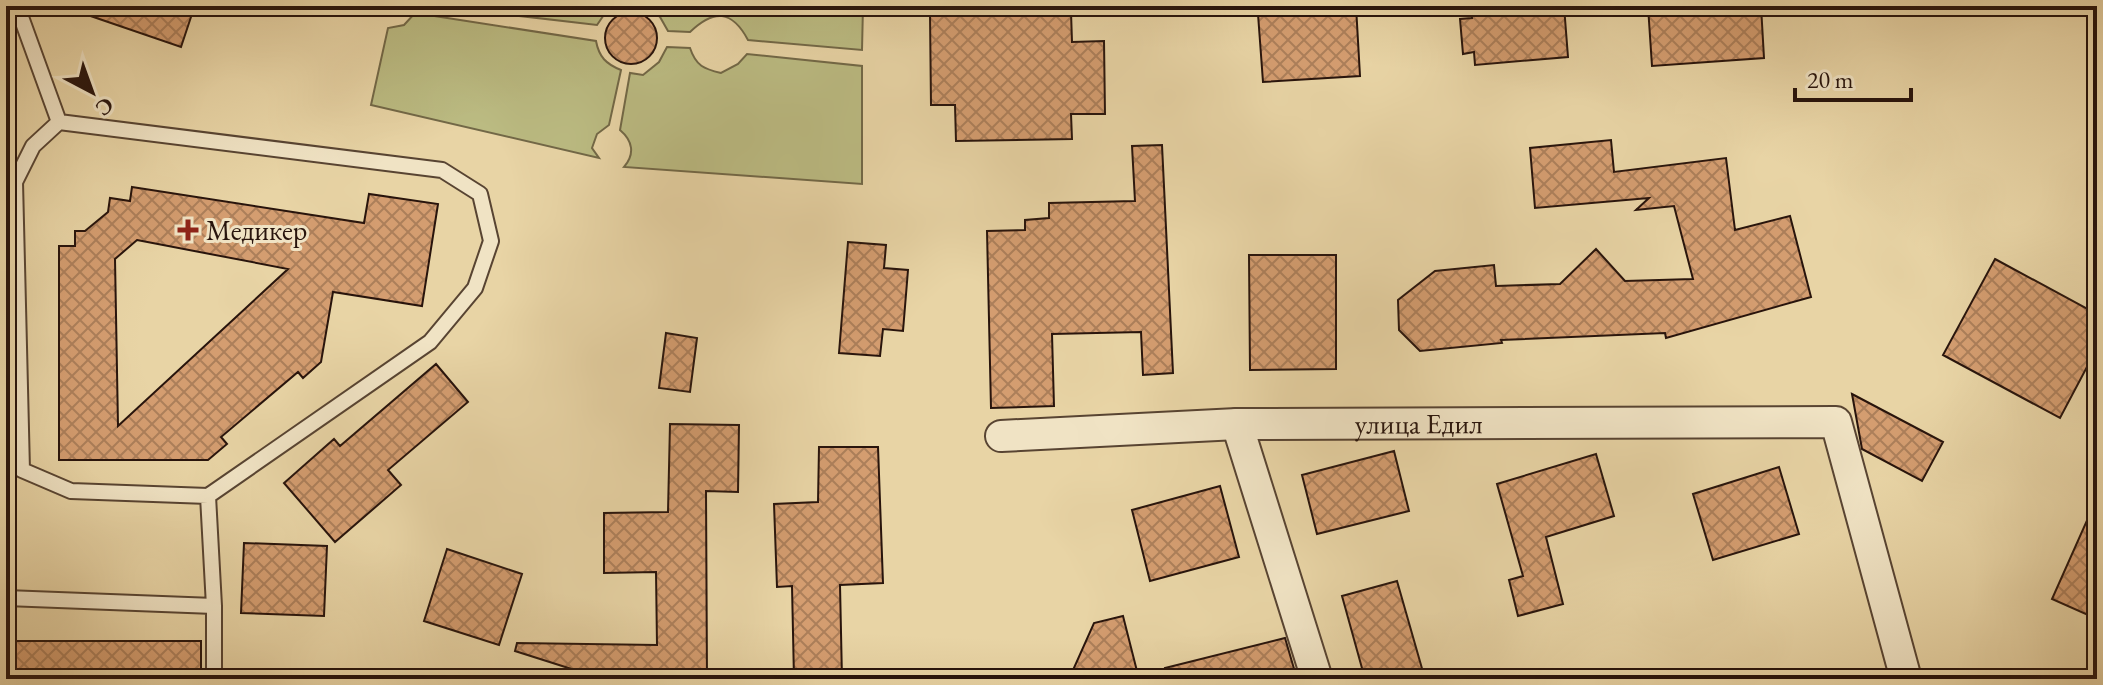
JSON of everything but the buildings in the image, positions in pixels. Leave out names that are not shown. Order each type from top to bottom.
[{"type":"street","name":"улица Едил","points":[[1001,436],[1237,424],[1836,422],[1906,679]]},
{"type":"street","points":[[1237,424],[1317,679]]},
{"type":"lane","points":[[17,6],[59,122]]},
{"type":"lane","points":[[59,122],[442,170],[480,194],[491,241],[475,288],[430,342],[208,496],[71,491],[22,470],[15,182],[33,146],[59,122]]},
{"type":"lane","points":[[208,496],[214,679]]},
{"type":"lane","points":[[6,598],[214,606]]},
{"type":"green space","points":[[434,6],[610,6],[597,25]]},
{"type":"green space","points":[[647,6],[863,6],[862,50],[748,40],[736,23],[722,16],[707,19],[690,32],[668,31],[660,17]]},
{"type":"green space","points":[[415,13],[596,41],[604,59],[621,70],[609,125],[597,134],[592,148],[599,158],[371,105],[388,28],[404,25]]},
{"type":"green space","points":[[667,47],[690,48],[701,66],[721,73],[738,64],[747,54],[862,66],[862,184],[624,167],[631,148],[620,130],[630,73],[643,75],[659,62]]},
{"type":"place","name":"Медикер","points":[[188,230]]}]
